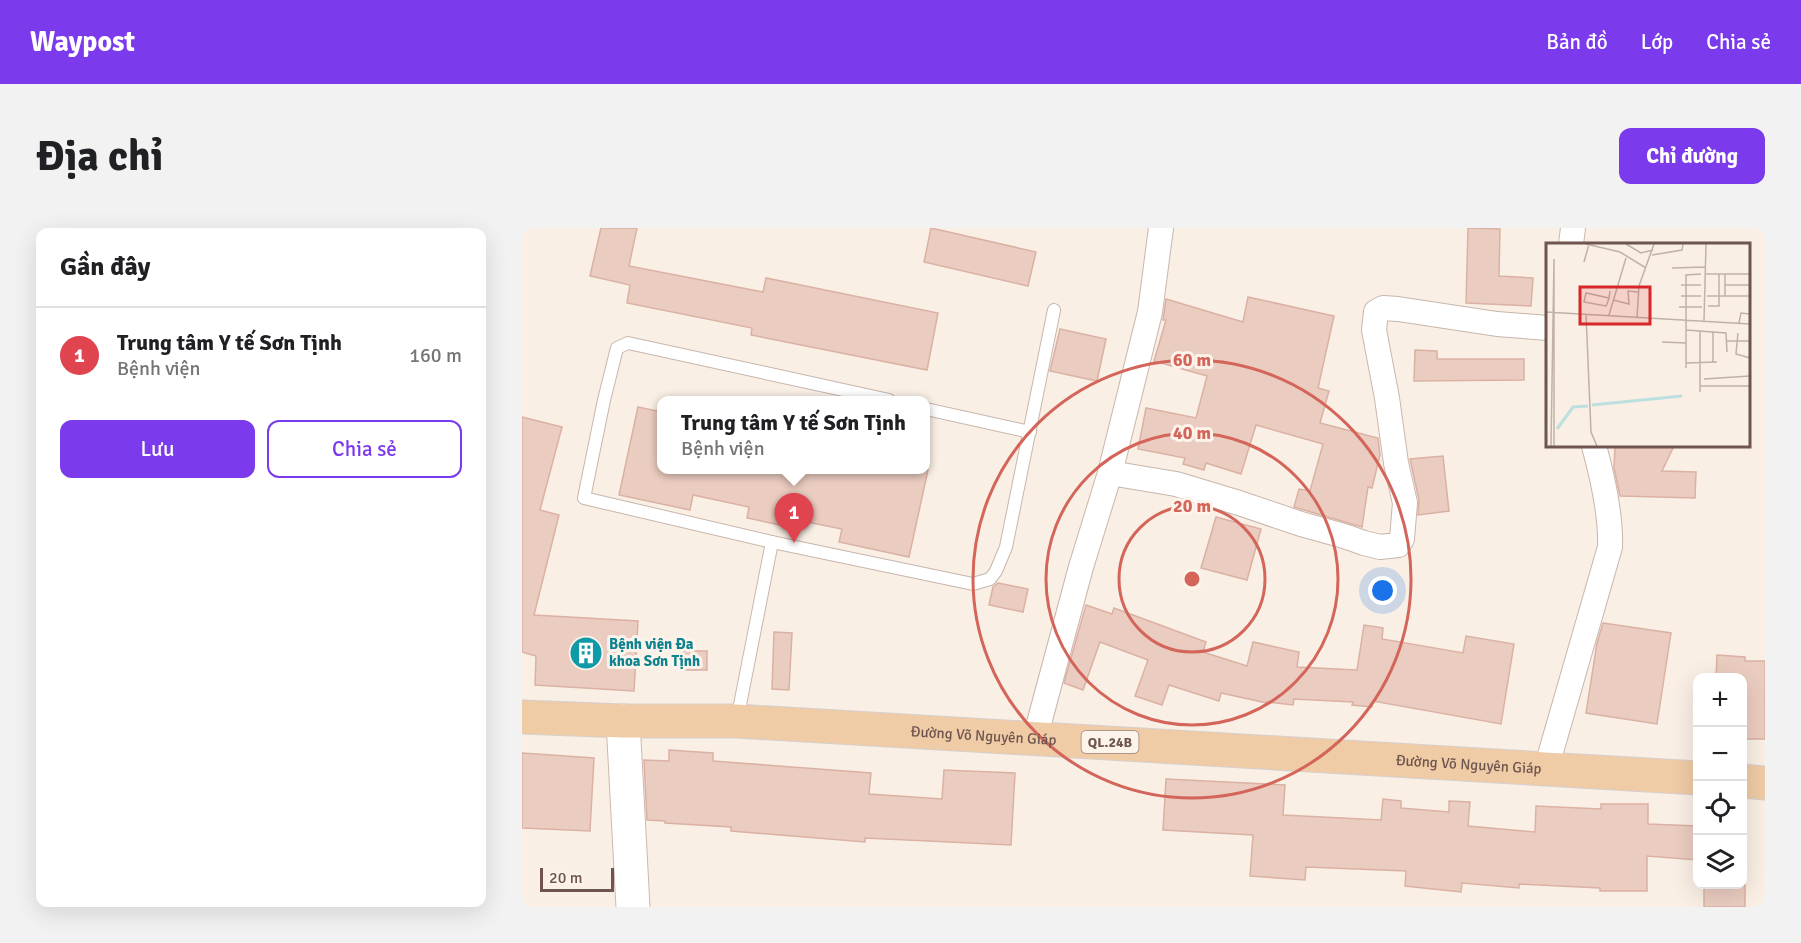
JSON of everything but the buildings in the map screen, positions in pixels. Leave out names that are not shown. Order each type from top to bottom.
[{"type":"main road","name":"Đường Võ Nguyên Giáp","points":[[522,717],[623,721],[736,721],[1693,778]]},
{"type":"main road","points":[[1747,781],[1765,783]]},
{"type":"street","points":[[1035,738],[1081,567],[1110,473],[1150,312],[1161,228]]},
{"type":"street","points":[[1571,243],[1573,228]]},
{"type":"street","points":[[1110,473],[1176,484],[1364,543],[1380,547],[1398,545],[1402,539],[1406,503],[1396,463],[1388,398],[1375,337],[1376,312],[1383,308],[1398,309],[1497,324],[1546,328]]},
{"type":"street","points":[[1546,768],[1610,547],[1599,462],[1594,447]]},
{"type":"street","points":[[623,721],[633,907]]},
{"type":"lane","points":[[872,396],[628,343],[617,348],[584,498],[772,542],[973,584],[990,579],[1006,547],[1054,310]]},
{"type":"lane","points":[[930,410],[1030,432]]},
{"type":"lane","points":[[736,721],[772,542]]},
{"type":"place","name":"Trung tâm Y tế Sơn Tịnh","points":[[794,543]]},
{"type":"place","name":"Bệnh viện Đa khoa Sơn Tịnh","points":[[586,653]]}]
